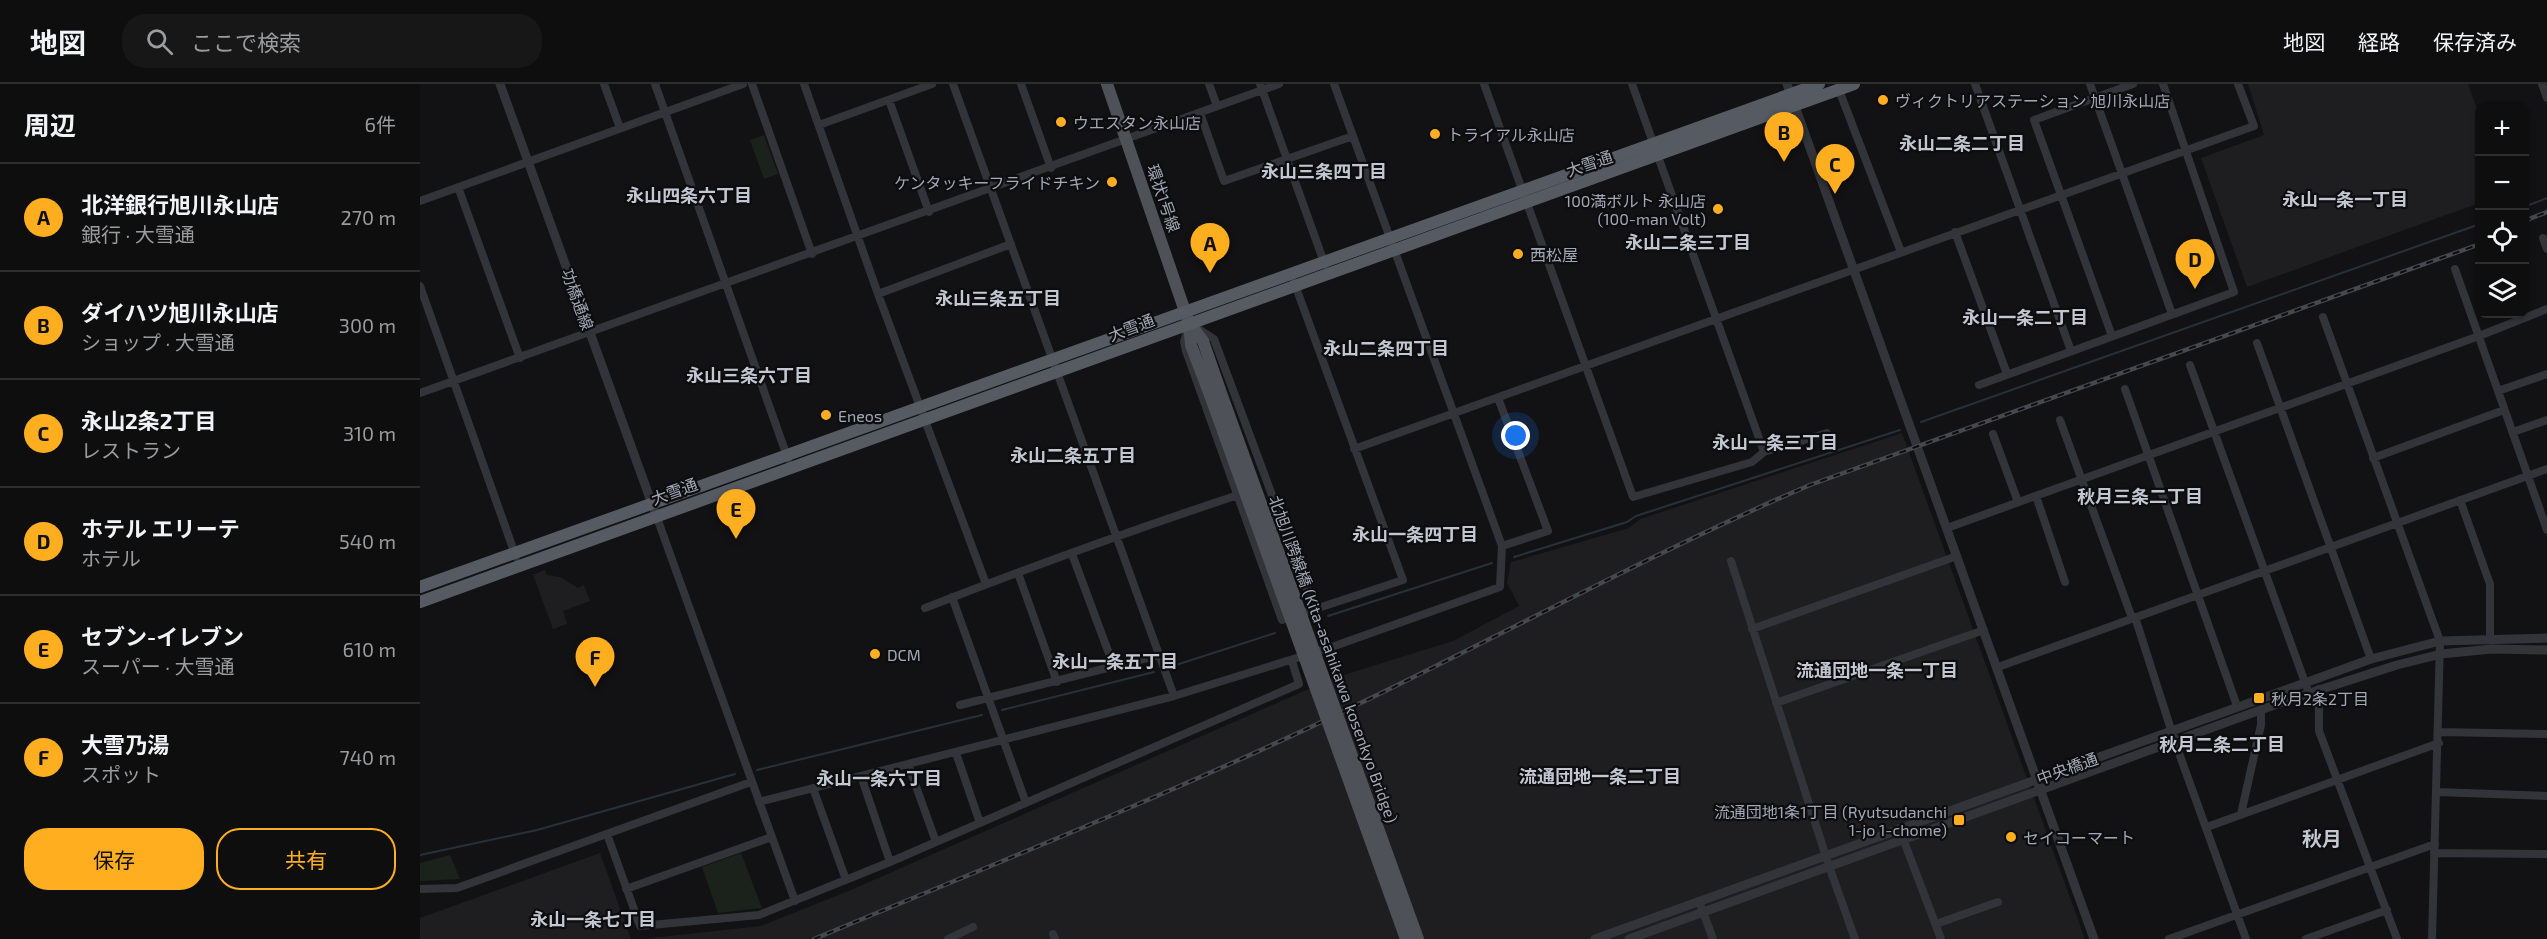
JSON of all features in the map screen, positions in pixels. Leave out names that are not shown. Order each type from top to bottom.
[{"type":"highway","name":"大雪通","points":[[420,602],[656,515],[1058,373],[1328,273],[1392,243],[1655,151],[1819,84]]},
{"type":"highway","name":"大雪通","points":[[1791,95],[1839,90],[1854,84]]},
{"type":"highway","name":"大雪通","points":[[420,587],[515,554],[651,502],[1053,360],[1323,260],[1392,243]]},
{"type":"main road","name":"環状1号線","points":[[1107,84],[1189,323],[1203,341],[1215,392]]},
{"type":"main road","name":"北旭川跨線橋 (Kita-asahikawa kosenkyo Bridge)","points":[[1215,392],[1407,939]]},
{"type":"main road","name":"北旭川跨線橋 (Kita-asahikawa kosenkyo Bridge)","points":[[1215,392],[1418,939]]},
{"type":"street","name":"功橋通線","points":[[500,84],[656,515]]},
{"type":"street","points":[[604,84],[620,128]]},
{"type":"street","points":[[656,84],[791,467]]},
{"type":"street","points":[[420,201],[666,112],[730,86],[743,84]]},
{"type":"street","points":[[752,84],[812,254]]},
{"type":"street","points":[[804,84],[919,407],[986,584]]},
{"type":"street","points":[[819,126],[932,84]]},
{"type":"street","points":[[953,84],[1174,696]]},
{"type":"street","points":[[1021,84],[1051,168]]},
{"type":"street","points":[[1209,84],[1217,106]]},
{"type":"street","points":[[420,393],[1051,168],[1200,113],[1261,87],[1279,84]]},
{"type":"street","points":[[759,802],[1174,696],[1292,661],[1500,587],[1502,546],[1335,84]]},
{"type":"street","points":[[1484,84],[1633,497],[1752,462],[1764,452],[1827,433]]},
{"type":"street","points":[[1632,84],[1764,452]]},
{"type":"street","points":[[1975,84],[2071,351]]},
{"type":"street","points":[[2090,84],[2172,314]]},
{"type":"street","points":[[2112,336],[2034,120],[2133,84]]},
{"type":"street","points":[[1979,385],[2234,292],[2163,84]]},
{"type":"street","points":[[1354,449],[2254,126],[2238,84]]},
{"type":"street","points":[[2542,84],[2547,98]]},
{"type":"street","points":[[1261,87],[1328,273]]},
{"type":"street","points":[[1839,90],[1901,252]]},
{"type":"street","points":[[1791,95],[2094,939]]},
{"type":"street","points":[[889,100],[929,212]]},
{"type":"street","points":[[1200,113],[1224,181],[1353,136]]},
{"type":"street","points":[[458,187],[520,358]]},
{"type":"street","points":[[1955,232],[2007,374]]},
{"type":"street","points":[[2543,238],[2547,249]]},
{"type":"street","points":[[878,294],[1011,244]]},
{"type":"street","points":[[2455,268],[2547,529]]},
{"type":"street","points":[[1290,272],[1403,580],[1282,620],[1184,342],[1189,323],[1214,339],[1314,608]]},
{"type":"street","points":[[420,286],[519,567]]},
{"type":"street","points":[[1947,528],[2479,336],[2547,309]]},
{"type":"street","points":[[2323,317],[2440,641],[2440,732],[2432,939]]},
{"type":"street","points":[[2257,343],[2371,658]]},
{"type":"street","points":[[2190,365],[2305,682],[2314,691],[2319,731],[2340,780],[2397,939]]},
{"type":"street","points":[[2498,391],[2547,374]]},
{"type":"street","points":[[2125,389],[2237,706]]},
{"type":"street","points":[[1498,398],[1548,531],[1502,546]]},
{"type":"street","points":[[2373,458],[2505,410]]},
{"type":"street","points":[[2060,420],[2133,618],[2246,939]]},
{"type":"street","points":[[2513,432],[2547,420]]},
{"type":"street","points":[[1993,434],[2018,502]]},
{"type":"street","points":[[1998,667],[2547,469]]},
{"type":"street","points":[[925,608],[1072,554],[1116,535],[1238,495]]},
{"type":"street","points":[[2036,496],[2065,582]]},
{"type":"street","points":[[2460,500],[2490,584],[2490,638]]},
{"type":"street","points":[[656,515],[795,901]]},
{"type":"street","points":[[1072,554],[1114,668]]},
{"type":"street","points":[[1752,629],[1958,556]]},
{"type":"street","points":[[1731,561],[1829,866],[1855,939]]},
{"type":"street","points":[[1018,573],[1057,682]]},
{"type":"street","points":[[952,597],[1026,803]]},
{"type":"street","points":[[1776,703],[1984,630]]},
{"type":"street","name":"中央橋通","points":[[1595,939],[2371,658],[2440,641],[2547,638]]},
{"type":"street","name":"中央橋通","points":[[1629,939],[2314,691],[2397,664],[2441,654],[2473,650],[2547,650]]},
{"type":"street","points":[[960,705],[1159,655]]},
{"type":"street","points":[[607,834],[640,926],[759,915],[890,862],[1299,684],[1292,661]]},
{"type":"street","points":[[2241,814],[2261,725],[2261,710]]},
{"type":"street","points":[[2440,732],[2547,734]]},
{"type":"street","points":[[2207,827],[2439,743]]},
{"type":"street","points":[[956,753],[980,822]]},
{"type":"street","points":[[908,764],[936,842]]},
{"type":"street","points":[[861,776],[890,862]]},
{"type":"street","points":[[420,889],[457,888],[751,782]]},
{"type":"street","points":[[813,788],[846,879]]},
{"type":"street","points":[[2437,792],[2547,796]]},
{"type":"street","points":[[1899,828],[1941,939]]},
{"type":"street","points":[[626,889],[772,837]]},
{"type":"street","points":[[2170,939],[2371,866],[2434,848],[2547,854]]},
{"type":"street","points":[[1699,901],[1713,939]]},
{"type":"street","points":[[1936,924],[1998,902]]},
{"type":"street","points":[[2306,939],[2387,910]]},
{"type":"street","points":[[948,939],[973,927]]},
{"type":"shaded area","points":[[2248,84],[2468,84],[2475,104],[2475,204],[2247,287],[2201,158],[2264,135]]},
{"type":"shaded area","points":[[764,135],[778,174],[764,179],[750,140]]},
{"type":"shaded area","points":[[1902,433],[2085,939],[642,939],[761,926],[851,890],[1334,678],[1453,641],[1519,606],[1507,583],[1511,562],[1629,528],[1640,519]]},
{"type":"shaded area","points":[[545,570],[547,575],[560,577],[578,588],[584,585],[590,601],[563,611],[567,624],[553,629],[533,575]]},
{"type":"shaded area","points":[[600,853],[631,939],[420,939],[420,918]]},
{"type":"shaded area","points":[[741,853],[762,908],[718,913],[702,867]]},
{"type":"shaded area","points":[[450,855],[460,879],[420,881],[420,863]]},
{"type":"waterway","points":[[2529,205],[2547,198]]},
{"type":"waterway","points":[[1921,422],[2475,226]]},
{"type":"waterway","points":[[1514,557],[1627,522],[1636,516],[1900,430]]},
{"type":"waterway","points":[[1328,616],[1492,563]]},
{"type":"waterway","points":[[1173,666],[1275,633]]},
{"type":"waterway","points":[[1002,710],[1154,672]]},
{"type":"waterway","points":[[757,770],[982,715]]},
{"type":"waterway","points":[[420,855],[537,830],[735,774]]},
{"type":"railway","points":[[2529,219],[2547,212]]},
{"type":"railway","points":[[814,939],[1066,835],[1315,725],[1623,572],[1810,485],[2475,246]]},
{"type":"place","name":"ヴィクトリアステーション 旭川永山店","points":[[1883,100]]},
{"type":"place","name":"ウエスタン永山店","points":[[1061,122]]},
{"type":"place","name":"トライアル永山店","points":[[1435,134]]},
{"type":"place","name":"ダイハツ旭川永山店","points":[[1784,162]]},
{"type":"place","name":"ケンタッキーフライドチキン","points":[[1112,182]]},
{"type":"place","name":"永山2条2丁目","points":[[1835,194]]},
{"type":"place","name":"100満ボルト 永山店 (100-man Volt)","points":[[1718,209]]},
{"type":"place","name":"西松屋","points":[[1518,254]]},
{"type":"place","name":"北洋銀行旭川永山店","points":[[1210,273]]},
{"type":"place","name":"ホテル エリーテ","points":[[2195,289]]},
{"type":"place","name":"Eneos","points":[[826,415]]},
{"type":"place","name":"セブン-イレブン","points":[[736,539]]},
{"type":"place","name":"DCM","points":[[875,654]]},
{"type":"place","name":"大雪乃湯","points":[[595,687]]},
{"type":"place","name":"秋月2条2丁目","points":[[2259,698]]},
{"type":"place","name":"流通団地1条1丁目 (Ryutsudanchi 1-jo 1-chome)","points":[[1959,820]]},
{"type":"place","name":"セイコーマート","points":[[2011,837]]},
{"type":"district","name":"永山二条二丁目","points":[[1962,143]]},
{"type":"district","name":"永山三条四丁目","points":[[1324,171]]},
{"type":"district","name":"永山四条六丁目","points":[[689,195]]},
{"type":"district","name":"永山一条一丁目","points":[[2345,199]]},
{"type":"district","name":"永山二条三丁目","points":[[1688,242]]},
{"type":"district","name":"永山三条五丁目","points":[[998,298]]},
{"type":"district","name":"永山一条二丁目","points":[[2025,317]]},
{"type":"district","name":"永山二条四丁目","points":[[1386,348]]},
{"type":"district","name":"永山三条六丁目","points":[[749,375]]},
{"type":"district","name":"永山一条三丁目","points":[[1775,442]]},
{"type":"district","name":"永山二条五丁目","points":[[1073,455]]},
{"type":"district","name":"秋月三条二丁目","points":[[2140,496]]},
{"type":"district","name":"永山一条四丁目","points":[[1415,534]]},
{"type":"district","name":"永山一条五丁目","points":[[1115,661]]},
{"type":"district","name":"流通団地一条一丁目","points":[[1877,670]]},
{"type":"district","name":"秋月二条二丁目","points":[[2222,744]]},
{"type":"district","name":"流通団地一条二丁目","points":[[1600,776]]},
{"type":"district","name":"永山一条六丁目","points":[[879,778]]},
{"type":"district","name":"秋月","points":[[2322,838]]},
{"type":"district","name":"永山一条七丁目","points":[[593,919]]}]
